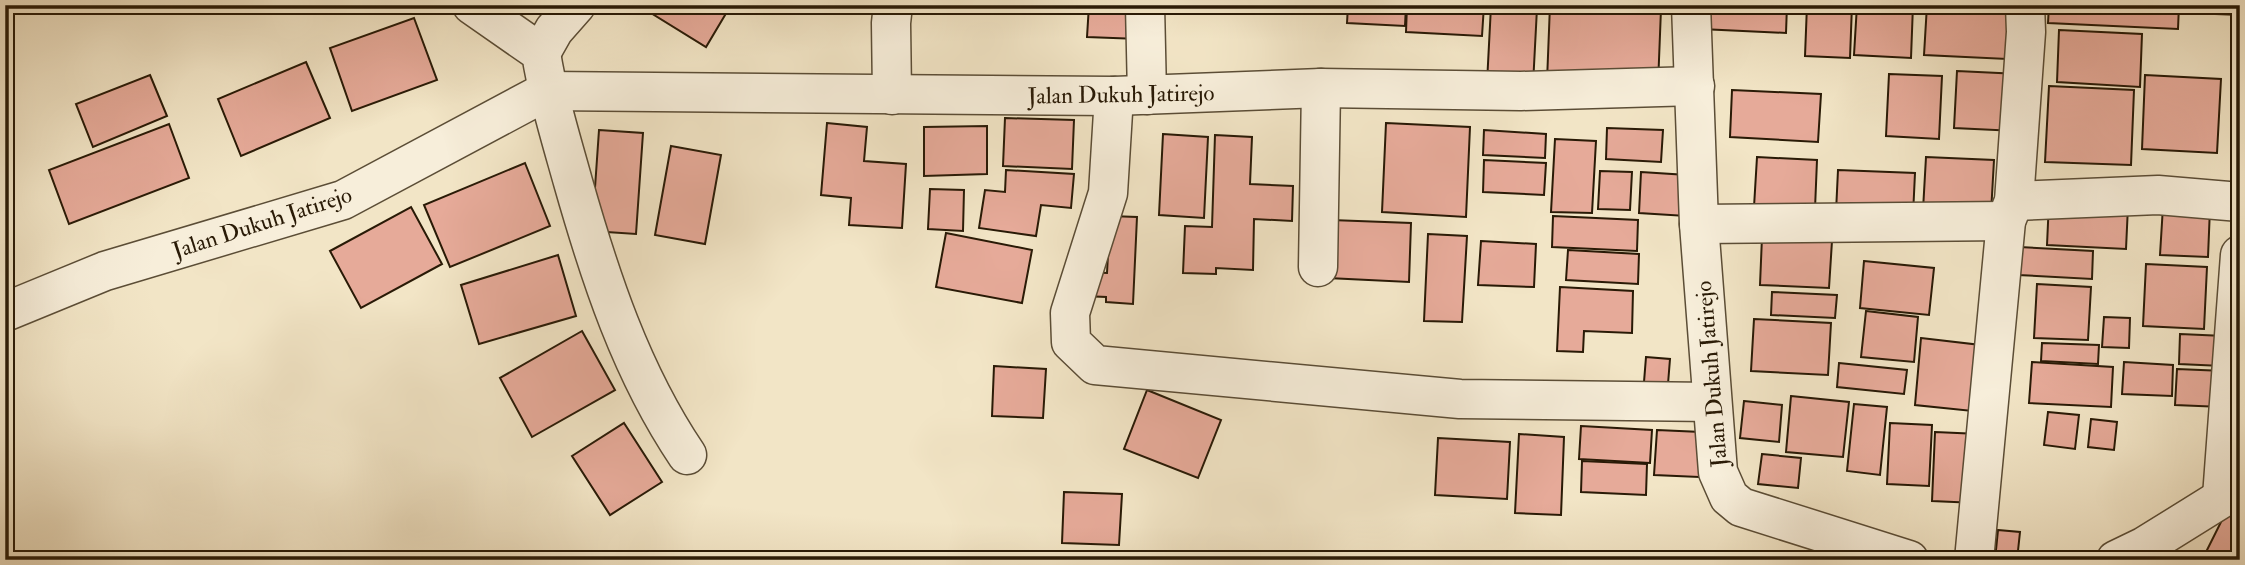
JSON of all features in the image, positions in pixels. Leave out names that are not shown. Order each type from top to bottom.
[{"type":"street","points":[[472,5],[541,53]]},
{"type":"street","points":[[576,5],[554,30],[541,53],[547,91],[585,223],[631,355],[667,425],[687,455]]},
{"type":"street","points":[[892,95],[893,5]]},
{"type":"street","points":[[1145,5],[1131,96],[1108,193],[1070,313],[1071,342],[1095,365],[1460,399],[1712,402]]},
{"type":"street","name":"Jalan Dukuh Jatirejo","points":[[1691,5],[1699,224],[1718,472],[1729,497],[1741,507],[1909,560]]},
{"type":"street","points":[[1974,560],[2010,211],[2026,32],[2025,5]]},
{"type":"street","name":"Jalan Dukuh Jatirejo","points":[[5,312],[105,271],[343,200],[547,91],[1131,96],[1321,88],[1521,91],[1695,86]]},
{"type":"street","points":[[1318,267],[1321,88]]},
{"type":"street","points":[[1699,224],[2010,211],[2158,195],[2240,202]]},
{"type":"street","points":[[2116,560],[2145,546],[2231,492],[2227,387],[2240,255]]},
{"type":"building","points":[[638,5],[731,5],[706,47]]},
{"type":"building","points":[[1040,5],[1083,5],[1082,9]]},
{"type":"building","points":[[1089,5],[1140,5],[1139,39],[1087,37]]},
{"type":"building","points":[[1348,5],[1406,5],[1405,26],[1347,23]]},
{"type":"building","points":[[1407,5],[1484,5],[1482,36],[1406,32]]},
{"type":"building","points":[[1550,5],[1661,9],[1658,85],[1547,81]]},
{"type":"building","points":[[1702,5],[1787,5],[1786,33],[1701,29]]},
{"type":"building","points":[[1807,5],[1852,5],[1850,58],[1805,56]]},
{"type":"building","points":[[1857,5],[1913,5],[1911,58],[1854,55]]},
{"type":"building","points":[[1927,5],[2009,5],[2007,59],[1924,55]]},
{"type":"building","points":[[2049,5],[2179,5],[2178,29],[2048,23]]},
{"type":"building","points":[[2217,5],[2240,5],[2240,15],[2216,14]]},
{"type":"building","points":[[1491,6],[1537,8],[1533,85],[1487,83]]},
{"type":"building","points":[[414,18],[437,80],[352,111],[330,48]]},
{"type":"building","points":[[2059,30],[2142,34],[2140,87],[2057,82]]},
{"type":"building","points":[[306,62],[330,118],[241,156],[218,99]]},
{"type":"building","points":[[1957,71],[2019,74],[2016,131],[1954,128]]},
{"type":"building","points":[[1889,74],[1942,76],[1939,139],[1886,136]]},
{"type":"building","points":[[150,75],[167,116],[93,147],[76,104]]},
{"type":"building","points":[[2145,75],[2221,79],[2217,153],[2142,149]]},
{"type":"building","points":[[2049,86],[2134,90],[2131,165],[2045,162]]},
{"type":"building","points":[[1732,90],[1821,94],[1818,142],[1730,137]]},
{"type":"building","points":[[1005,118],[1074,120],[1072,169],[1003,166]]},
{"type":"building","points":[[827,123],[867,127],[864,161],[906,164],[902,228],[849,225],[851,198],[821,195]]},
{"type":"building","points":[[1386,123],[1470,127],[1466,217],[1382,212]]},
{"type":"building","points":[[169,124],[189,178],[69,224],[49,170]]},
{"type":"building","points":[[987,126],[987,174],[924,176],[924,127]]},
{"type":"building","points":[[1607,128],[1663,130],[1661,162],[1606,159]]},
{"type":"building","points":[[599,130],[643,133],[636,234],[592,231]]},
{"type":"building","points":[[1484,130],[1546,134],[1545,158],[1483,155]]},
{"type":"building","points":[[1163,134],[1208,137],[1204,218],[1159,215]]},
{"type":"building","points":[[1215,135],[1252,137],[1250,184],[1293,186],[1292,221],[1254,219],[1253,270],[1216,268],[1216,274],[1183,273],[1185,226],[1212,227]]},
{"type":"building","points":[[1555,139],[1596,141],[1592,213],[1551,212]]},
{"type":"building","points":[[671,146],[721,155],[705,244],[655,235]]},
{"type":"building","points":[[1757,157],[1817,160],[1815,209],[1754,207]]},
{"type":"building","points":[[1926,157],[1994,160],[1991,213],[1923,210]]},
{"type":"building","points":[[1484,160],[1546,163],[1544,195],[1483,192]]},
{"type":"building","points":[[525,163],[550,226],[450,267],[424,205]]},
{"type":"building","points":[[1006,170],[1074,174],[1071,208],[1041,205],[1036,236],[979,228],[985,190],[1005,192]]},
{"type":"building","points":[[1838,170],[1915,173],[1913,215],[1836,212]]},
{"type":"building","points":[[1600,171],[1632,172],[1630,210],[1598,209]]},
{"type":"building","points":[[1641,172],[1687,175],[1686,216],[1639,213]]},
{"type":"building","points":[[930,189],[964,190],[963,231],[928,229]]},
{"type":"building","points":[[2049,201],[2128,206],[2126,249],[2047,245]]},
{"type":"building","points":[[2163,206],[2210,208],[2208,257],[2160,255]]},
{"type":"building","points":[[411,207],[442,264],[361,308],[330,251]]},
{"type":"building","points":[[1110,216],[1137,217],[1133,304],[1106,302],[1106,297],[1084,296],[1086,272],[1107,273]]},
{"type":"building","points":[[1553,216],[1638,220],[1637,251],[1552,247]]},
{"type":"building","points":[[1331,220],[1411,223],[1409,282],[1328,278]]},
{"type":"building","points":[[946,233],[1032,250],[1022,303],[936,287]]},
{"type":"building","points":[[1428,234],[1467,236],[1462,322],[1424,321]]},
{"type":"building","points":[[1762,237],[1832,241],[1829,288],[1760,285]]},
{"type":"building","points":[[1481,241],[1536,244],[1534,287],[1478,285]]},
{"type":"building","points":[[2019,247],[2093,251],[2092,279],[2018,275]]},
{"type":"building","points":[[1568,250],[1639,254],[1638,284],[1566,280]]},
{"type":"building","points":[[558,255],[576,316],[479,344],[461,285]]},
{"type":"building","points":[[1864,261],[1934,268],[1929,315],[1860,308]]},
{"type":"building","points":[[2146,264],[2207,267],[2204,329],[2143,326]]},
{"type":"building","points":[[2037,284],[2091,287],[2088,340],[2034,338]]},
{"type":"building","points":[[1560,287],[1633,291],[1632,333],[1584,331],[1583,352],[1557,351]]},
{"type":"building","points":[[1772,292],[1837,295],[1835,318],[1771,315]]},
{"type":"building","points":[[1866,311],[1918,317],[1914,362],[1861,357]]},
{"type":"building","points":[[2104,317],[2130,318],[2129,348],[2102,347]]},
{"type":"building","points":[[1754,319],[1831,323],[1828,375],[1751,371]]},
{"type":"building","points":[[582,331],[615,390],[532,437],[500,378]]},
{"type":"building","points":[[2180,334],[2224,336],[2222,366],[2179,364]]},
{"type":"building","points":[[1921,338],[1989,346],[1982,412],[1915,405]]},
{"type":"building","points":[[2042,343],[2099,345],[2098,364],[2041,361]]},
{"type":"building","points":[[1646,357],[1670,359],[1668,384],[1644,382]]},
{"type":"building","points":[[2032,362],[2113,367],[2111,407],[2029,403]]},
{"type":"building","points":[[2124,362],[2173,365],[2172,396],[2122,394]]},
{"type":"building","points":[[1839,363],[1907,370],[1904,394],[1837,387]]},
{"type":"building","points":[[994,366],[1046,369],[1043,418],[992,416]]},
{"type":"building","points":[[2177,369],[2224,371],[2222,407],[2175,405]]},
{"type":"building","points":[[1147,390],[1221,420],[1198,478],[1124,449]]},
{"type":"building","points":[[1791,396],[1849,402],[1843,457],[1786,452]]},
{"type":"building","points":[[1744,401],[1782,405],[1779,442],[1740,438]]},
{"type":"building","points":[[1854,404],[1887,407],[1880,475],[1847,471]]},
{"type":"building","points":[[2048,412],[2079,415],[2075,449],[2044,445]]},
{"type":"building","points":[[2091,419],[2117,422],[2114,450],[2088,447]]},
{"type":"building","points":[[624,423],[662,482],[610,515],[572,456]]},
{"type":"building","points":[[1890,423],[1932,425],[1929,486],[1887,484]]},
{"type":"building","points":[[1581,426],[1652,430],[1650,463],[1579,459]]},
{"type":"building","points":[[1657,430],[1701,432],[1699,477],[1654,475]]},
{"type":"building","points":[[1935,432],[1979,434],[1976,503],[1932,501]]},
{"type":"building","points":[[1519,434],[1564,437],[1561,515],[1515,513]]},
{"type":"building","points":[[1438,438],[1510,442],[1507,499],[1435,495]]},
{"type":"building","points":[[1762,454],[1801,458],[1798,488],[1758,484]]},
{"type":"building","points":[[1582,461],[1647,464],[1646,495],[1581,492]]},
{"type":"building","points":[[1064,492],[1122,494],[1119,545],[1062,543]]},
{"type":"building","points":[[2234,496],[2240,499],[2240,560],[2202,560]]},
{"type":"building","points":[[1998,530],[2020,532],[2017,560],[1995,560]]}]
